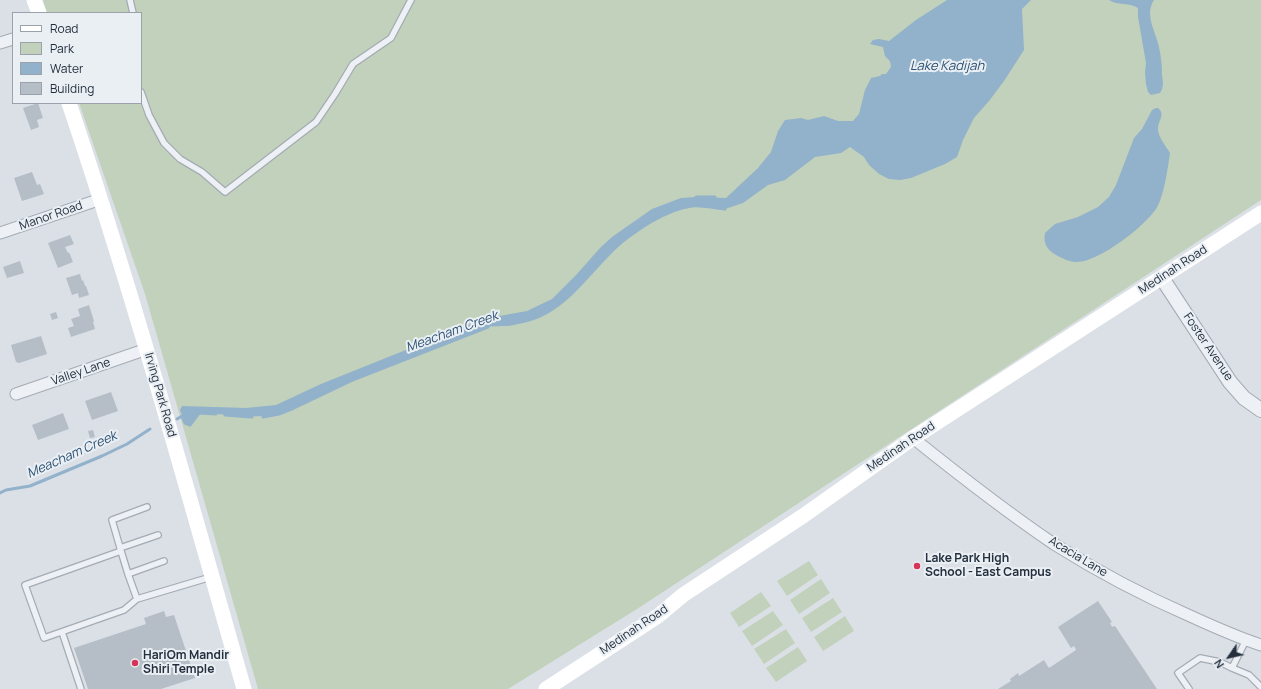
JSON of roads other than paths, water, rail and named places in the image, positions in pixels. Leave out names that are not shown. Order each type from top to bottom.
[{"type":"main road","points":[[34,0],[39,12]]},
{"type":"main road","name":"Irving Park Road","points":[[69,104],[101,199],[147,349],[244,689]]},
{"type":"main road","name":"Medinah Road","points":[[546,689],[658,616],[683,595],[803,516],[913,438],[1261,213]]},
{"type":"street","points":[[0,43],[12,39]]},
{"type":"street","name":"Manor Road","points":[[0,233],[101,199]]},
{"type":"street","name":"Foster Avenue","points":[[1162,278],[1230,382],[1244,398],[1261,410]]},
{"type":"street","name":"Valley Lane","points":[[16,394],[147,349]]},
{"type":"street","name":"Acacia Lane","points":[[913,438],[1054,544],[1152,599],[1246,640],[1261,645]]},
{"type":"lane","points":[[130,0],[134,12]]},
{"type":"lane","points":[[142,95],[149,115],[164,143],[180,159],[202,172],[225,192],[304,133],[316,122],[353,64],[391,38],[411,0]]},
{"type":"lane","points":[[136,599],[112,520],[147,507]]},
{"type":"lane","points":[[158,535],[25,585],[44,638],[124,610],[136,599],[212,576]]},
{"type":"lane","points":[[128,574],[164,561]]},
{"type":"lane","points":[[62,632],[81,689]]},
{"type":"lane","points":[[1232,668],[1246,640]]},
{"type":"lane","points":[[1189,689],[1178,673],[1200,658],[1220,662],[1249,675],[1261,688]]},
{"type":"water","name":"Lake Kadijah","points":[[947,0],[1031,0],[1022,9],[1024,50],[1004,81],[974,118],[963,140],[957,157],[945,164],[911,178],[900,180],[889,179],[879,174],[869,165],[864,157],[850,147],[841,153],[815,157],[785,180],[768,185],[743,203],[725,209],[693,206],[677,209],[662,215],[616,247],[569,297],[555,308],[531,320],[511,324],[495,325],[475,332],[355,379],[279,414],[248,416],[199,413],[190,425],[185,423],[180,410],[182,406],[246,408],[276,405],[321,384],[483,319],[527,311],[552,299],[612,237],[652,209],[681,198],[726,198],[758,168],[771,152],[778,131],[785,120],[801,118],[808,120],[824,116],[838,121],[853,121],[859,114],[865,90],[871,78],[886,74],[891,67],[890,61],[885,56],[883,47],[870,44],[873,40],[879,39],[889,41],[916,20]]},
{"type":"water","points":[[1109,0],[1154,0],[1151,6],[1150,18],[1158,41],[1161,57],[1163,84],[1160,93],[1151,95],[1148,92],[1145,72],[1146,63],[1138,17],[1138,8]]},
{"type":"water","points":[[1158,108],[1162,115],[1158,126],[1159,135],[1170,153],[1163,190],[1156,209],[1132,234],[1096,257],[1085,261],[1073,262],[1053,253],[1045,243],[1045,233],[1055,224],[1078,217],[1098,207],[1109,197],[1116,185],[1134,138],[1142,129],[1152,110]]},
{"type":"waterway","name":"Meacham Creek","points":[[696,197],[715,197]]},
{"type":"waterway","name":"Meacham Creek","points":[[493,325],[511,324],[529,320],[556,307],[574,291],[622,241],[661,216],[672,211],[692,206],[725,209],[725,207]]},
{"type":"waterway","name":"Meacham Creek","points":[[263,417],[279,414],[355,379],[488,327]]},
{"type":"waterway","name":"Meacham Creek","points":[[177,419],[182,416],[185,423],[190,425],[199,413],[216,414]]},
{"type":"waterway","name":"Meacham Creek","points":[[225,415],[252,417]]},
{"type":"waterway","name":"Meacham Creek","points":[[0,493],[6,490],[30,486],[102,456],[127,444],[150,429]]},
{"type":"place","name":"Lake Park High School - East Campus","points":[[917,566]]},
{"type":"place","name":"HariOm Mandir Shiri Temple","points":[[135,663]]}]
